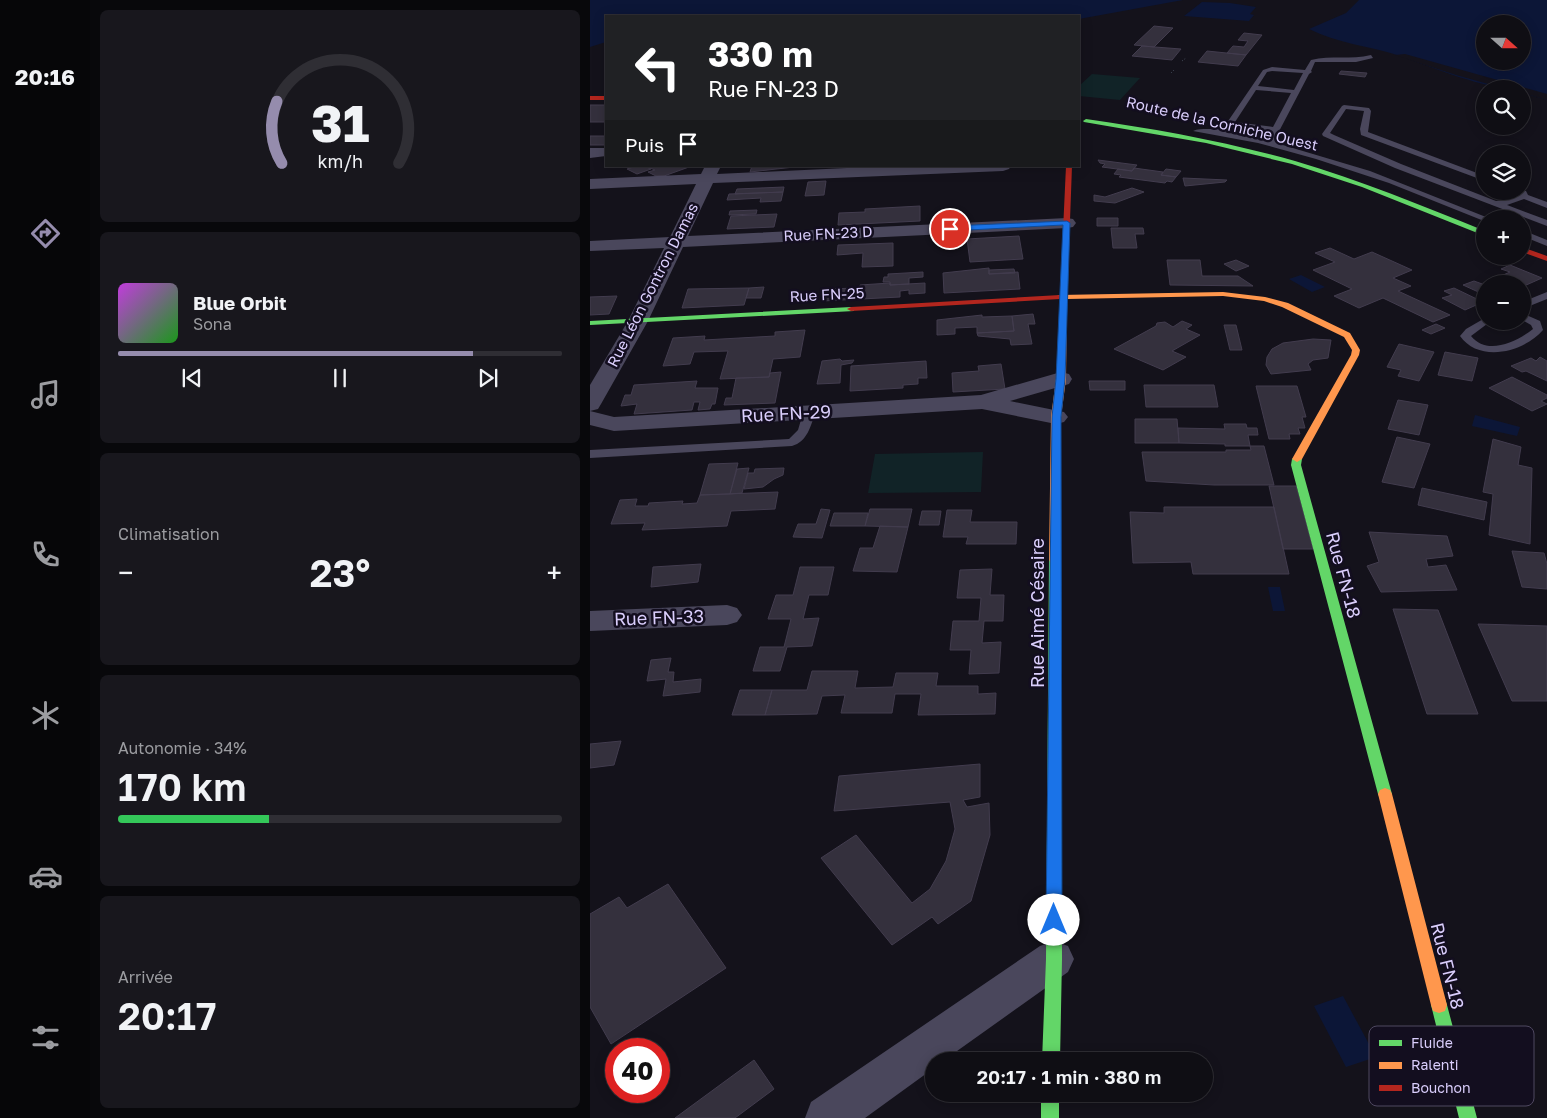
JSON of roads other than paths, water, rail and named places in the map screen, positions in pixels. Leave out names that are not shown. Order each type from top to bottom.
[{"type":"main road","points":[[590,94],[605,94]]},
{"type":"main road","points":[[590,98],[605,98]]},
{"type":"main road","name":"Route de la Corniche Ouest","points":[[1082,122],[1096,117],[1097,111],[1197,132],[1315,161],[1396,190],[1476,222]]},
{"type":"main road","name":"Route de la Corniche Ouest","points":[[1082,122],[1117,125],[1207,141],[1295,163],[1355,182],[1476,230]]},
{"type":"main road","points":[[1080,132],[1117,125]]},
{"type":"main road","name":"Rue Aimé Césaire","points":[[1051,1052],[1054,959],[1056,417],[1061,379],[1069,167]]},
{"type":"main road","points":[[1531,245],[1547,251]]},
{"type":"main road","points":[[1531,253],[1547,259]]},
{"type":"main road","name":"Rue FN-18","points":[[1065,297],[1245,296],[1285,305],[1347,335],[1352,340],[1356,350],[1355,356],[1298,456],[1296,465],[1382,782],[1444,1026]]},
{"type":"main road","name":"Rue FN-25","points":[[590,323],[1065,297]]},
{"type":"main road","points":[[1050,1102],[1050,1118]]},
{"type":"street","points":[[590,152],[605,152]]},
{"type":"street","points":[[590,184],[710,173],[961,167]]},
{"type":"street","name":"Rue Léon Gontron Damas","points":[[590,405],[638,321],[710,173]]},
{"type":"street","name":"Rue FN-23 D","points":[[590,246],[1067,223]]},
{"type":"street","points":[[982,402],[1061,379]]},
{"type":"street","points":[[982,402],[1056,417]]},
{"type":"street","name":"Rue FN-29","points":[[590,405],[614,424],[623,424],[982,402]]},
{"type":"street","name":"Rue FN-33","points":[[590,620],[727,615]]},
{"type":"street","points":[[827,1118],[1054,959]]},
{"type":"lane","points":[[1273,144],[1271,139],[1275,129],[1314,61],[1360,61],[1370,58]]},
{"type":"lane","points":[[1197,132],[1225,131],[1268,69],[1309,72]]},
{"type":"lane","points":[[1255,88],[1297,92]]},
{"type":"lane","points":[[1476,176],[1364,133],[1368,110],[1344,108],[1326,134],[1398,166],[1547,223]]},
{"type":"lane","points":[[1230,124],[1275,129]]},
{"type":"lane","points":[[1215,132],[1273,144],[1346,165],[1476,215]]},
{"type":"lane","points":[[1370,174],[1398,166]]},
{"type":"lane","points":[[1397,184],[1399,178],[1416,173]]},
{"type":"lane","points":[[1531,198],[1547,205]]},
{"type":"lane","points":[[1496,203],[1511,200]]},
{"type":"lane","points":[[1531,237],[1547,243]]},
{"type":"lane","points":[[1531,302],[1547,295]]},
{"type":"lane","points":[[1476,327],[1465,336],[1468,342],[1481,348],[1497,349],[1513,346],[1531,337],[1538,330],[1536,323],[1531,320]]},
{"type":"lane","points":[[590,454],[792,442],[799,438],[804,431],[809,413]]},
{"type":"water","points":[[590,0],[1183,0],[1080,19],[1080,15],[605,15],[605,42],[590,47]]},
{"type":"water","points":[[1359,0],[1547,0],[1547,100],[1531,95],[1531,80],[1476,80],[1476,82],[1397,55],[1342,41],[1309,29],[1346,13]]},
{"type":"water","points":[[1202,2],[1230,3],[1256,7],[1250,14],[1254,15],[1249,21],[1184,16]]},
{"type":"water","points":[[1301,275],[1325,287],[1312,292],[1289,279]]},
{"type":"water","points":[[1475,415],[1520,427],[1517,436],[1472,426]]},
{"type":"water","points":[[1268,587],[1280,587],[1285,611],[1273,611]]},
{"type":"water","points":[[1343,996],[1369,1044],[1369,1059],[1346,1067],[1314,1006]]}]
